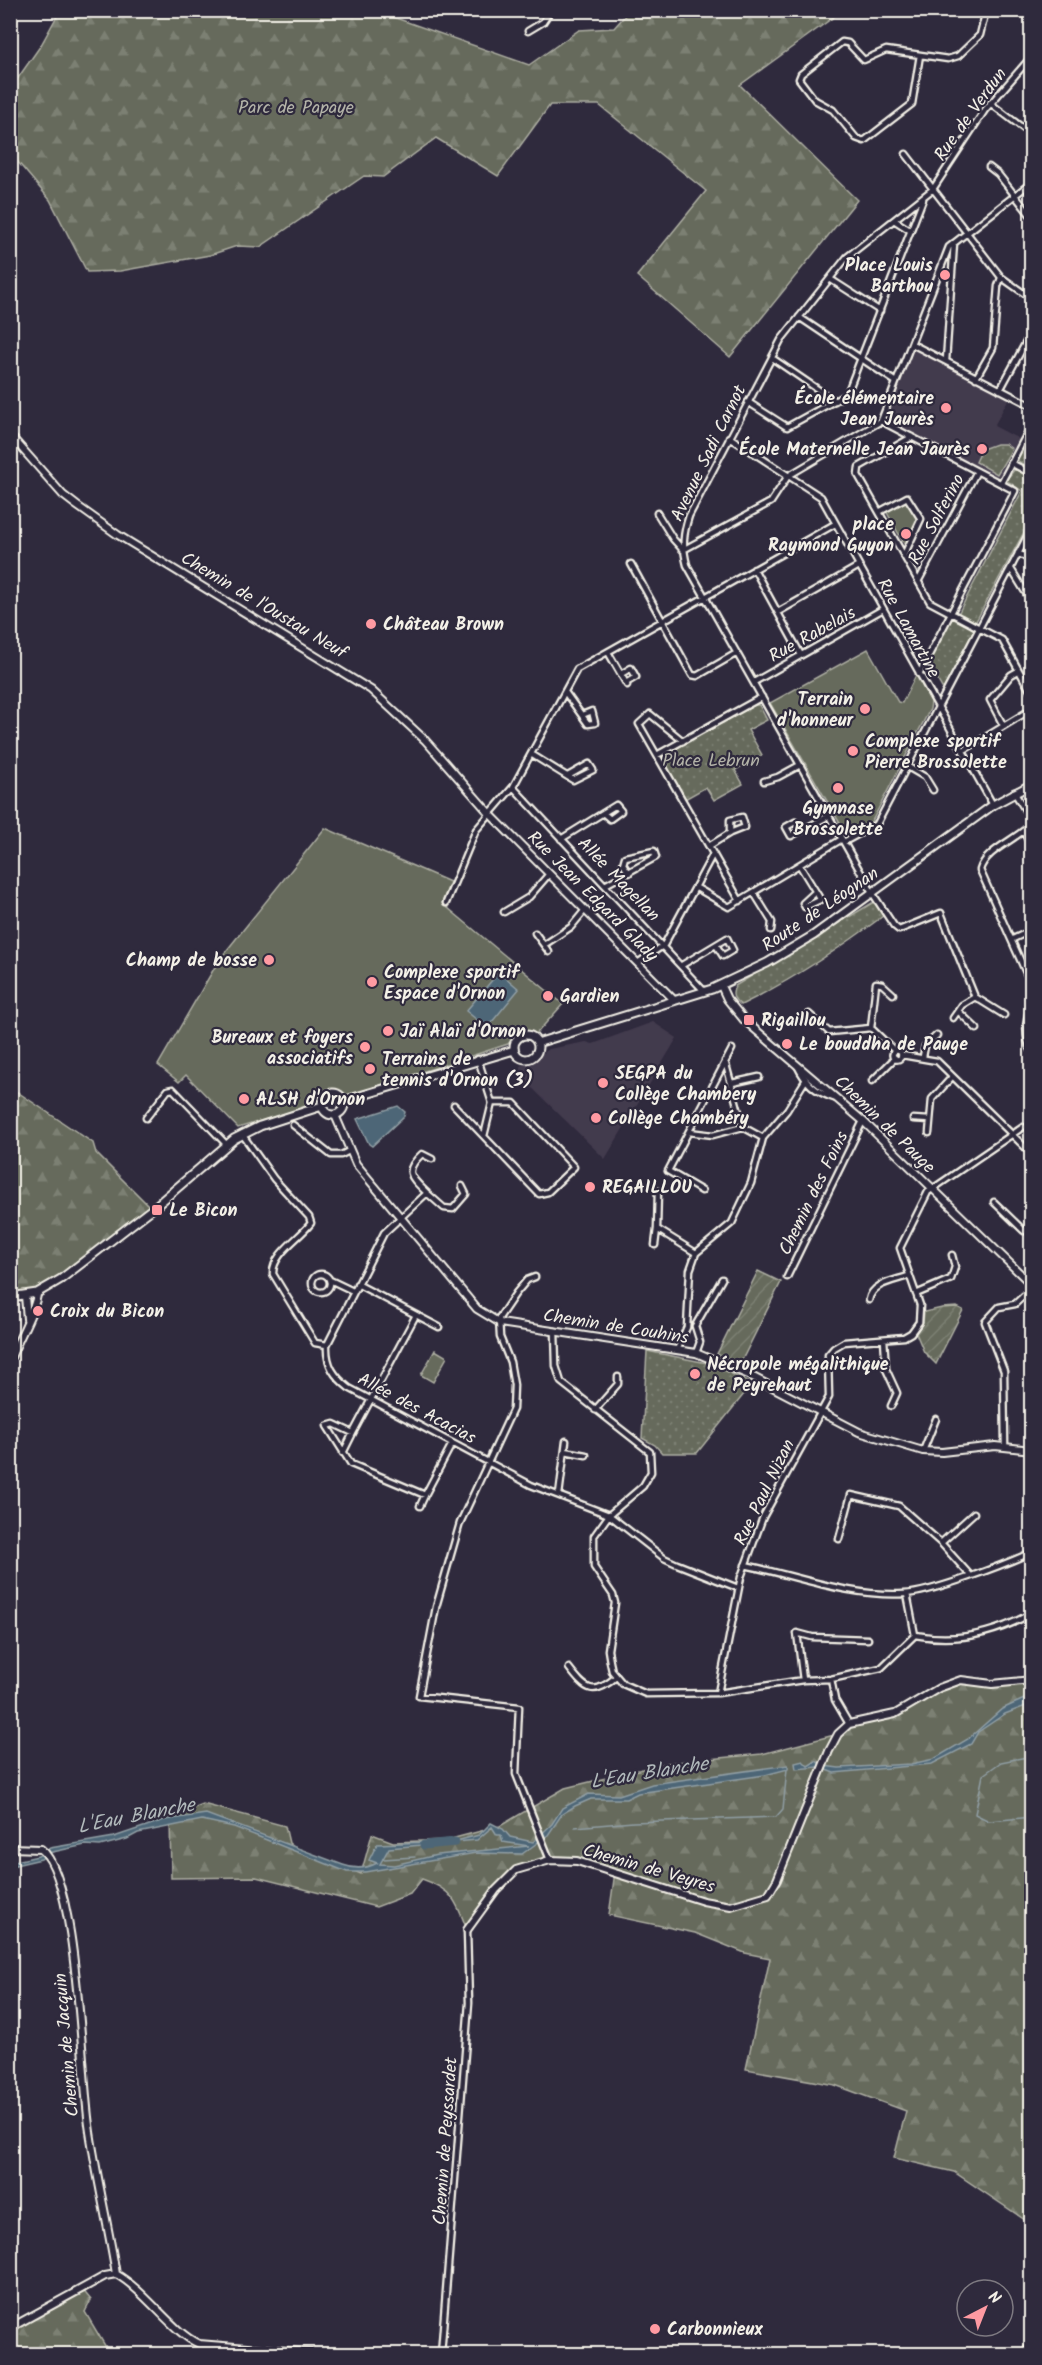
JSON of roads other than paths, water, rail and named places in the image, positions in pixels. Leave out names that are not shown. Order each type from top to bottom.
[{"type":"main road","name":"Route de Léognan","points":[[537,1043],[721,986],[791,950],[873,894],[993,805],[1032,784]]},
{"type":"main road","points":[[524,1035],[530,1035],[537,1043],[537,1050],[529,1058],[522,1058],[514,1050],[515,1042],[524,1035]]},
{"type":"main road","points":[[343,1101],[514,1050]]},
{"type":"main road","points":[[328,1094],[339,1095],[343,1101],[342,1109],[335,1115],[325,1112],[322,1106],[323,1099],[328,1094]]},
{"type":"main road","points":[[10,1297],[37,1293],[61,1279],[153,1209],[226,1144],[242,1134],[322,1106]]},
{"type":"street","points":[[473,10],[482,14],[487,10]]},
{"type":"street","points":[[528,31],[543,22],[551,10]]},
{"type":"street","points":[[920,55],[912,104],[864,141],[856,138],[833,110],[815,100],[799,80],[801,74],[842,42],[848,43],[864,60],[886,50],[948,59],[958,56],[980,35],[986,10]]},
{"type":"street","name":"Rue de Verdun","points":[[933,189],[990,104],[1032,56]]},
{"type":"street","points":[[990,104],[1032,135]]},
{"type":"street","points":[[906,154],[1001,278],[1032,298]]},
{"type":"street","points":[[989,167],[998,174],[1032,217]]},
{"type":"street","points":[[657,513],[673,539],[683,550],[771,502],[788,476],[881,421],[949,248],[1032,182]]},
{"type":"street","name":"Avenue Sadi Carnot","points":[[933,189],[847,257],[799,317],[772,358],[689,516],[683,533],[683,550],[687,565],[873,894],[877,896],[894,926],[900,930],[941,913],[975,997]]},
{"type":"street","points":[[748,402],[787,427],[847,394],[924,197]]},
{"type":"street","points":[[894,220],[911,231]]},
{"type":"street","points":[[946,361],[954,243]]},
{"type":"street","points":[[976,378],[993,348],[998,286],[1001,278]]},
{"type":"street","points":[[830,279],[880,311]]},
{"type":"street","points":[[799,317],[896,382]]},
{"type":"street","points":[[1000,390],[1032,331]]},
{"type":"street","points":[[912,344],[1032,406]]},
{"type":"street","points":[[772,358],[835,401]]},
{"type":"street","points":[[881,421],[1016,491],[919,674]]},
{"type":"street","points":[[1001,483],[1032,424]]},
{"type":"street","name":"Chemin de l'Oustau Neuf","points":[[10,435],[63,495],[118,535],[358,679],[425,740],[490,814]]},
{"type":"street","points":[[912,436],[859,467],[858,475],[930,602],[1002,640],[1032,694]]},
{"type":"street","name":"Rue Lamartine","points":[[729,437],[821,497],[993,805]]},
{"type":"street","points":[[1011,463],[1032,474]]},
{"type":"street","name":"Rue Solferino","points":[[919,580],[977,471]]},
{"type":"street","points":[[879,512],[907,497],[921,519],[903,555]]},
{"type":"street","points":[[446,903],[476,830],[513,787],[578,669],[835,524]]},
{"type":"street","points":[[695,887],[729,907],[843,840],[877,824],[1032,527]]},
{"type":"street","points":[[1018,553],[1032,561]]},
{"type":"street","points":[[631,564],[694,676],[737,653]]},
{"type":"street","points":[[778,612],[859,566]]},
{"type":"street","points":[[754,569],[801,655]]},
{"type":"street","points":[[1011,569],[1032,603]]},
{"type":"street","name":"Rue Rabelais","points":[[754,682],[883,609]]},
{"type":"street","points":[[608,652],[626,684],[636,677],[631,668],[621,674]]},
{"type":"street","points":[[1002,726],[990,700],[1011,675],[1018,671]]},
{"type":"street","points":[[565,692],[582,715]]},
{"type":"street","points":[[657,755],[762,697]]},
{"type":"street","points":[[964,750],[1032,709]]},
{"type":"street","points":[[683,741],[650,714],[639,724],[740,901]]},
{"type":"street","points":[[531,754],[573,780],[593,770],[589,764],[568,776]]},
{"type":"street","points":[[764,781],[778,777],[800,765]]},
{"type":"street","points":[[908,767],[925,777],[933,790]]},
{"type":"street","name":"Allée Magellan","points":[[513,787],[664,945],[704,991]]},
{"type":"street","points":[[1014,792],[1032,822],[1024,832],[983,860],[980,870],[1013,939],[1027,975],[1032,976]]},
{"type":"street","points":[[561,839],[603,813]]},
{"type":"street","name":"Rue Jean Edgard Glady","points":[[490,814],[639,962],[674,1000]]},
{"type":"street","points":[[802,831],[828,815]]},
{"type":"street","points":[[1024,832],[1032,848]]},
{"type":"street","points":[[709,846],[730,833]]},
{"type":"street","points":[[605,885],[628,873],[656,857],[654,851],[625,857],[623,864],[628,873]]},
{"type":"street","points":[[639,962],[664,945],[713,854]]},
{"type":"street","points":[[800,866],[815,892]]},
{"type":"street","points":[[504,912],[529,897],[549,874]]},
{"type":"street","points":[[754,893],[772,922],[771,930]]},
{"type":"street","points":[[544,945],[571,927],[585,910]]},
{"type":"street","points":[[1013,939],[1032,930]]},
{"type":"street","points":[[535,933],[549,952]]},
{"type":"street","points":[[682,965],[716,945]]},
{"type":"street","points":[[871,1028],[876,983],[882,984],[893,994]]},
{"type":"street","name":"Chemin de Pauge","points":[[721,986],[727,999],[744,1020],[794,1060],[863,1121],[1032,1286]]},
{"type":"street","points":[[953,1018],[962,1005],[975,997],[1004,1015]]},
{"type":"street","points":[[1032,1005],[1027,1012],[1027,1045],[1032,1051]]},
{"type":"street","points":[[958,1011],[977,1029]]},
{"type":"street","points":[[809,1014],[829,1032],[871,1028]]},
{"type":"street","points":[[871,1028],[894,1051],[895,1058]]},
{"type":"street","points":[[923,1057],[925,1046],[937,1035]]},
{"type":"street","points":[[702,1191],[668,1171],[732,1049]]},
{"type":"street","points":[[894,1051],[900,1051],[902,1055],[937,1061],[1032,1154]]},
{"type":"street","points":[[872,1081],[895,1058],[898,1059],[902,1055]]},
{"type":"street","points":[[478,1059],[492,1103],[484,1136]]},
{"type":"street","points":[[794,1060],[805,1081],[822,1094],[839,1099]]},
{"type":"street","points":[[725,1061],[743,1127]]},
{"type":"street","points":[[732,1083],[759,1077]]},
{"type":"street","points":[[928,1133],[932,1099],[952,1077]]},
{"type":"street","points":[[678,1348],[687,1327],[690,1270],[696,1253],[732,1223],[751,1184],[763,1138],[787,1110],[805,1081]]},
{"type":"street","points":[[146,1118],[168,1090],[173,1089],[226,1144]]},
{"type":"street","points":[[454,1105],[539,1194],[548,1192],[574,1167],[514,1103],[492,1103]]},
{"type":"street","name":"Chemin de Couhins","points":[[335,1115],[356,1164],[477,1309],[500,1323],[678,1348],[696,1353],[751,1376],[859,1432],[922,1451],[942,1452],[1005,1446],[1032,1450]]},
{"type":"street","points":[[913,1119],[930,1120]]},
{"type":"street","name":"Chemin des Foins","points":[[787,1277],[863,1121]]},
{"type":"street","points":[[292,1125],[331,1155],[340,1155],[349,1151]]},
{"type":"street","points":[[952,1255],[955,1267],[951,1279],[916,1294],[908,1276],[901,1245],[925,1196],[931,1189],[1010,1132],[1023,1126]]},
{"type":"street","points":[[689,1132],[713,1135],[743,1127],[763,1138]]},
{"type":"street","points":[[242,1134],[274,1179],[309,1217],[311,1223],[280,1256],[273,1268],[273,1274],[315,1343],[327,1345],[384,1233],[427,1193]]},
{"type":"street","points":[[432,1159],[422,1154],[411,1165],[410,1170],[414,1180],[427,1193],[444,1208],[453,1209],[466,1194],[462,1186]]},
{"type":"street","points":[[654,1245],[657,1229],[658,1191]]},
{"type":"street","points":[[994,1202],[1024,1231],[1032,1224]]},
{"type":"street","points":[[657,1229],[696,1253]]},
{"type":"street","points":[[330,1280],[330,1287],[322,1292],[316,1291],[312,1286],[314,1277],[324,1274],[330,1280],[353,1292]]},
{"type":"street","points":[[869,1300],[870,1293],[875,1288],[908,1276]]},
{"type":"street","points":[[535,1277],[527,1280],[501,1313],[500,1337],[510,1362],[514,1385],[513,1409],[460,1523],[436,1607],[418,1696],[519,1707],[516,1774],[550,1860]]},
{"type":"street","points":[[696,1353],[700,1342],[695,1326],[722,1279]]},
{"type":"street","points":[[357,1284],[439,1327]]},
{"type":"street","points":[[1005,1446],[1004,1371],[985,1322],[999,1307],[1015,1304],[1032,1286]]},
{"type":"street","points":[[10,1360],[27,1319],[34,1310],[37,1293]]},
{"type":"street","name":"Rue Paul Nizan","points":[[718,1693],[738,1588],[745,1565],[763,1517],[829,1394],[827,1360],[834,1348],[844,1342],[904,1337],[917,1326],[920,1311],[916,1294]]},
{"type":"street","points":[[25,1296],[27,1319]]},
{"type":"street","points":[[343,1453],[416,1315]]},
{"type":"street","points":[[555,1331],[555,1366],[561,1382],[650,1452],[651,1472],[643,1486],[609,1515],[594,1536],[593,1559],[598,1576],[613,1595],[615,1603],[608,1650],[616,1677],[629,1688],[646,1694],[718,1693],[803,1680],[831,1679],[881,1668],[915,1635]]},
{"type":"street","points":[[884,1339],[886,1369],[897,1389],[891,1406]]},
{"type":"street","name":"Allée des Acacias","points":[[327,1345],[329,1365],[333,1374],[349,1388],[531,1485],[609,1515],[664,1558],[738,1588]]},
{"type":"street","points":[[595,1410],[618,1384],[618,1377]]},
{"type":"street","points":[[922,1451],[936,1419]]},
{"type":"street","points":[[354,1433],[334,1424],[327,1426],[351,1464],[425,1495]]},
{"type":"street","points":[[559,1495],[566,1441]]},
{"type":"street","points":[[420,1506],[452,1444]]},
{"type":"street","points":[[565,1451],[586,1455]]},
{"type":"street","points":[[838,1539],[851,1495],[899,1506],[941,1543],[969,1575]]},
{"type":"street","points":[[941,1543],[974,1513]]},
{"type":"street","points":[[745,1565],[844,1590],[907,1594],[1032,1552]]},
{"type":"street","points":[[907,1594],[915,1635]]},
{"type":"street","points":[[915,1635],[941,1640],[968,1637],[1007,1627],[1032,1613]]},
{"type":"street","points":[[803,1680],[797,1634],[868,1640]]},
{"type":"street","points":[[569,1668],[583,1686],[594,1690],[605,1687],[616,1677]]},
{"type":"street","points":[[831,1679],[835,1700],[849,1724],[895,1714],[939,1688],[961,1680],[992,1684],[1032,1680]]},
{"type":"street","name":"Chemin de Veyres","points":[[467,1930],[496,1890],[516,1870],[550,1860],[577,1862],[606,1869],[703,1901],[731,1906],[768,1895],[777,1880],[821,1767],[838,1734],[849,1724]]},
{"type":"street","name":"Chemin de Jacquin","points":[[10,1848],[36,1847],[46,1853],[58,1875],[69,1922],[89,2125],[116,2274]]},
{"type":"street","name":"Chemin de Peyssardet","points":[[441,2355],[469,2003],[467,1930]]},
{"type":"street","points":[[10,2328],[105,2276],[116,2274],[140,2291],[188,2338],[199,2344],[323,2355]]},
{"type":"street","points":[[1024,2355],[1032,2340]]},
{"type":"water","points":[[499,972],[519,989],[487,1028],[466,1011]]},
{"type":"water","points":[[398,1106],[405,1112],[404,1116],[372,1146],[369,1144],[357,1119]]},
{"type":"water","points":[[1031,1696],[1031,1704],[1005,1714],[978,1732],[971,1744],[932,1764],[834,1773],[818,1767],[796,1769],[795,1763],[803,1761],[808,1766],[816,1761],[824,1766],[839,1768],[911,1764],[934,1759],[968,1739],[1002,1709]]},
{"type":"water","points":[[788,1765],[788,1769],[765,1775],[638,1793],[626,1799],[591,1799],[562,1814],[548,1835],[522,1854],[476,1853],[365,1872],[347,1872],[234,1827],[202,1820],[138,1833],[127,1839],[100,1846],[85,1845],[48,1853],[41,1859],[11,1866],[11,1862],[38,1856],[50,1848],[114,1837],[164,1820],[206,1814],[343,1865],[364,1867],[377,1863],[369,1860],[377,1844],[456,1841],[479,1835],[491,1823],[503,1829],[510,1837],[533,1842],[552,1824],[562,1808],[589,1794],[619,1795],[652,1784]],"holes":[[[492,1827],[497,1835],[501,1835],[503,1842],[529,1846],[437,1855],[394,1865],[380,1864],[389,1848],[477,1840]]]},
{"type":"waterway","name":"L'Eau Blanche","points":[[1032,1756],[1001,1762],[983,1775],[975,1814],[989,1821],[1032,1817]]},
{"type":"waterway","name":"L'Eau Blanche","points":[[575,1827],[633,1822],[776,1817],[783,1809],[787,1769]]},
{"type":"waterway","name":"L'Eau Blanche","points":[[424,1845],[455,1842]]},
{"type":"waterway","name":"L'Eau Blanche","points":[[383,1859],[415,1857]]},
{"type":"place","name":"Place Louis Barthou","points":[[945,275]]},
{"type":"place","name":"École élémentaire Jean Jaurès","points":[[946,408]]},
{"type":"place","name":"École Maternelle Jean Jaurès","points":[[982,449]]},
{"type":"place","name":"place Raymond Guyon","points":[[906,534]]},
{"type":"place","name":"Château Brown","points":[[371,624]]},
{"type":"place","name":"Terrain d'honneur","points":[[865,709]]},
{"type":"place","name":"Complexe sportif Pierre Brossolette","points":[[853,751]]},
{"type":"place","name":"Gymnase Brossolette","points":[[838,788]]},
{"type":"place","name":"Champ de bosse","points":[[269,960]]},
{"type":"place","name":"Complexe sportif Espace d'Ornon","points":[[372,982]]},
{"type":"place","name":"Gardien","points":[[548,996]]},
{"type":"place","name":"Rigaillou","points":[[749,1020]]},
{"type":"place","name":"Jaï Alaï d'Ornon","points":[[388,1031]]},
{"type":"place","name":"Le bouddha de Pauge","points":[[787,1044]]},
{"type":"place","name":"Bureaux et foyers associatifs","points":[[365,1047]]},
{"type":"place","name":"Terrains de tennis d'Ornon (3)","points":[[370,1069]]},
{"type":"place","name":"SEGPA du Collège Chambery","points":[[603,1083]]},
{"type":"place","name":"ALSH d'Ornon","points":[[244,1099]]},
{"type":"place","name":"Collège Chambéry","points":[[596,1118]]},
{"type":"place","name":"REGAILLOU","points":[[590,1187]]},
{"type":"place","name":"Le Bicon","points":[[157,1210]]},
{"type":"place","name":"Croix du Bicon","points":[[38,1311]]},
{"type":"place","name":"Nécropole mégalithique de Peyrehaut","points":[[695,1374]]},
{"type":"place","name":"Carbonnieux","points":[[655,2329]]},
{"type":"park label","name":"Parc de Papaye","points":[[296,107]]},
{"type":"park label","name":"Place Lebrun","points":[[711,760]]}]
